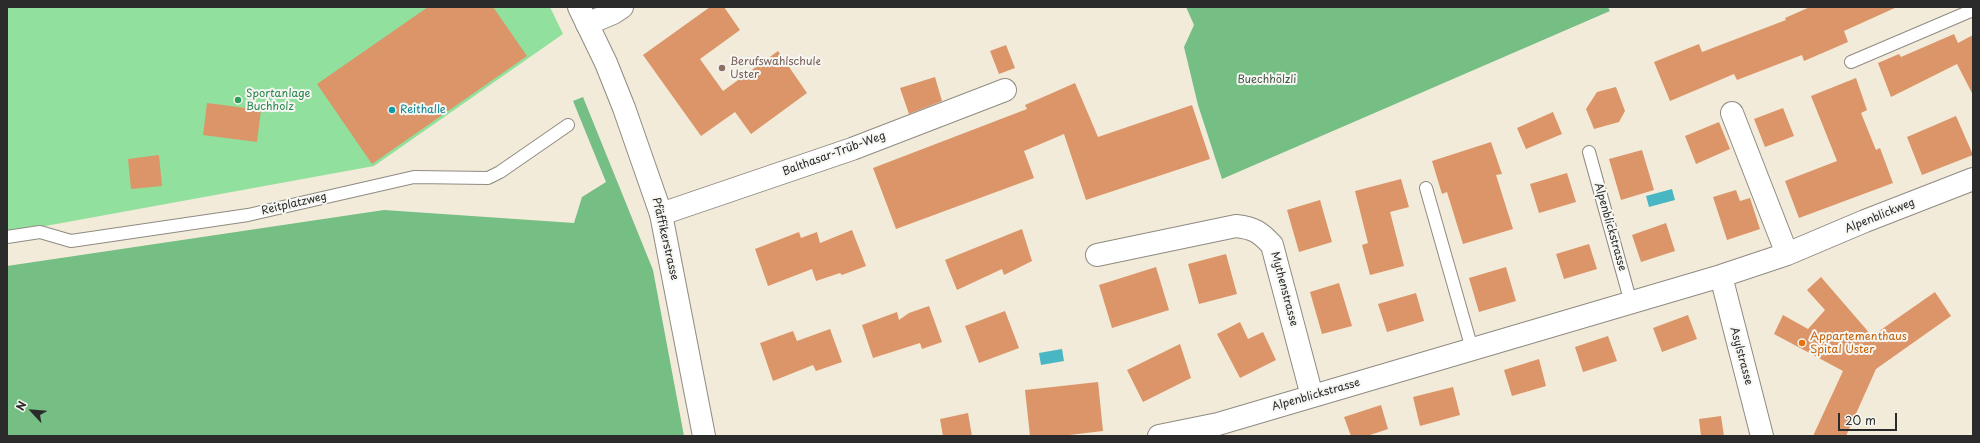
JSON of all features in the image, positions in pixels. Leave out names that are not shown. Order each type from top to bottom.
[{"type":"street","points":[[583,16],[613,13],[622,7]]},
{"type":"street","name":"Pfäffikerstrasse","points":[[583,16],[606,63],[624,108],[661,214],[704,436]]},
{"type":"street","name":"Balthasar-Trüb-Weg","points":[[661,214],[852,149],[1005,90]]},
{"type":"street","points":[[1732,113],[1787,254]]},
{"type":"street","name":"Alpenblickweg","points":[[1721,276],[1787,254],[1865,221],[1973,179]]},
{"type":"street","name":"Mythenstrasse","points":[[1097,255],[1236,226],[1248,228],[1260,233],[1272,245],[1312,396]]},
{"type":"street","name":"Alpenblickstrasse","points":[[1159,436],[1218,424],[1721,276]]},
{"type":"street","name":"Asylstrasse","points":[[1721,276],[1762,436]]},
{"type":"lane","points":[[1851,62],[1973,10]]},
{"type":"lane","name":"Reitplatzweg","points":[[7,237],[40,232],[72,241],[248,215],[414,177],[488,178],[500,172],[568,125]]},
{"type":"lane","name":"Alpenblickstrasse","points":[[1589,152],[1631,303]]},
{"type":"lane","points":[[1426,188],[1472,349]]},
{"type":"green space","name":"Sportanlage Buchholz","points":[[7,7],[550,7],[563,34],[374,166],[7,233]]},
{"type":"green space","name":"Buechhölzli","points":[[1186,7],[1608,7],[1610,11],[1222,179],[1198,105],[1184,47],[1194,25]]},
{"type":"green space","points":[[583,97],[653,270],[684,436],[7,436],[7,266],[384,210],[574,223],[582,197],[606,182],[573,101]]},
{"type":"water","points":[[1672,189],[1675,200],[1649,207],[1646,196]]},
{"type":"water","points":[[1062,349],[1064,361],[1041,365],[1039,353]]},
{"type":"building","name":"Reithalle","points":[[428,7],[493,7],[527,56],[372,164],[317,84]]},
{"type":"building","points":[[710,7],[724,7],[740,30],[700,59],[723,91],[778,51],[807,93],[751,134],[735,112],[701,136],[643,55]]},
{"type":"building","points":[[1810,7],[1897,7],[1844,31],[1848,42],[1804,61],[1802,55],[1737,80],[1734,74],[1670,101],[1654,62],[1699,44],[1702,52],[1786,20],[1785,18]]},
{"type":"building","points":[[1954,34],[1958,43],[1973,35],[1973,95],[1957,64],[1891,97],[1878,63],[1899,54],[1901,57]]},
{"type":"building","points":[[1006,45],[1015,68],[999,74],[990,51]]},
{"type":"building","points":[[935,77],[942,101],[909,114],[900,88]]},
{"type":"building","points":[[1856,78],[1867,110],[1861,113],[1876,150],[1880,148],[1893,183],[1799,218],[1785,181],[1837,161],[1811,96]]},
{"type":"building","points":[[1075,83],[1098,137],[1192,105],[1210,159],[1086,200],[1064,134],[1024,151],[1034,178],[896,229],[873,168],[1027,109],[1025,105]]},
{"type":"building","points":[[1616,87],[1625,111],[1619,122],[1594,129],[1586,109],[1597,92]]},
{"type":"building","points":[[207,103],[261,110],[257,142],[203,135]]},
{"type":"building","points":[[1783,108],[1794,136],[1765,147],[1754,119]]},
{"type":"building","points":[[1553,112],[1562,134],[1526,149],[1517,128]]},
{"type":"building","points":[[1956,116],[1973,155],[1922,175],[1907,137]]},
{"type":"building","points":[[1719,122],[1730,149],[1696,164],[1685,136]]},
{"type":"building","points":[[1491,142],[1502,174],[1496,175],[1513,229],[1463,244],[1447,192],[1442,194],[1432,161]]},
{"type":"building","points":[[1642,150],[1654,190],[1621,200],[1609,159]]},
{"type":"building","points":[[159,155],[162,186],[131,189],[128,159]]},
{"type":"building","points":[[1567,173],[1576,202],[1539,213],[1530,184]]},
{"type":"building","points":[[1401,179],[1409,207],[1390,212],[1404,266],[1370,275],[1362,245],[1368,243],[1355,191]]},
{"type":"building","points":[[1736,190],[1740,201],[1750,198],[1760,229],[1727,240],[1713,197]]},
{"type":"building","points":[[1320,200],[1332,242],[1299,252],[1287,210]]},
{"type":"building","points":[[1666,223],[1675,251],[1641,262],[1632,235]]},
{"type":"building","points":[[1022,229],[1032,261],[1004,275],[1002,269],[957,290],[945,260]]},
{"type":"building","points":[[852,230],[866,266],[842,275],[840,273],[816,281],[812,269],[768,286],[755,249],[799,232],[801,238],[817,232],[820,243]]},
{"type":"building","points":[[1589,244],[1597,269],[1564,279],[1556,254]]},
{"type":"building","points":[[1226,254],[1237,294],[1199,304],[1188,264]]},
{"type":"building","points":[[1156,267],[1169,310],[1112,328],[1099,285]]},
{"type":"building","points":[[1506,267],[1516,301],[1479,312],[1469,278]]},
{"type":"building","points":[[1821,277],[1872,336],[1935,292],[1951,316],[1876,369],[1846,436],[1813,436],[1843,371],[1774,334],[1783,315],[1808,329],[1825,310],[1807,290]]},
{"type":"building","points":[[1339,283],[1352,326],[1322,334],[1310,292]]},
{"type":"building","points":[[1416,293],[1424,321],[1387,332],[1378,304]]},
{"type":"building","points":[[929,306],[942,342],[922,349],[920,343],[873,358],[862,325],[897,312],[899,320],[909,313]]},
{"type":"building","points":[[1005,311],[1019,348],[979,363],[965,326]]},
{"type":"building","points":[[1688,315],[1697,339],[1662,352],[1653,328]]},
{"type":"building","points":[[1240,322],[1248,339],[1263,332],[1276,360],[1240,378],[1217,334]]},
{"type":"building","points":[[830,329],[842,362],[816,371],[813,365],[773,381],[760,343],[793,331],[797,341]]},
{"type":"building","points":[[1608,336],[1617,361],[1583,372],[1575,347]]},
{"type":"building","points":[[1180,344],[1191,378],[1143,402],[1127,370]]},
{"type":"building","points":[[1539,359],[1546,386],[1512,396],[1504,370]]},
{"type":"building","points":[[1098,382],[1103,431],[1061,436],[1030,436],[1025,390]]},
{"type":"building","points":[[1453,387],[1460,415],[1420,426],[1413,397]]},
{"type":"building","points":[[1381,405],[1388,429],[1367,436],[1351,436],[1344,417]]},
{"type":"building","points":[[968,413],[972,436],[943,436],[940,419]]},
{"type":"building","points":[[1721,416],[1724,436],[1701,436],[1699,419]]},
{"type":"place","name":"Berufswahlschule Uster","points":[[722,68]]},
{"type":"place","name":"Sportanlage Buchholz","points":[[238,100]]},
{"type":"place","name":"Reithalle","points":[[392,110]]},
{"type":"place","name":"Appartementhaus Spital Uster","points":[[1802,343]]}]
